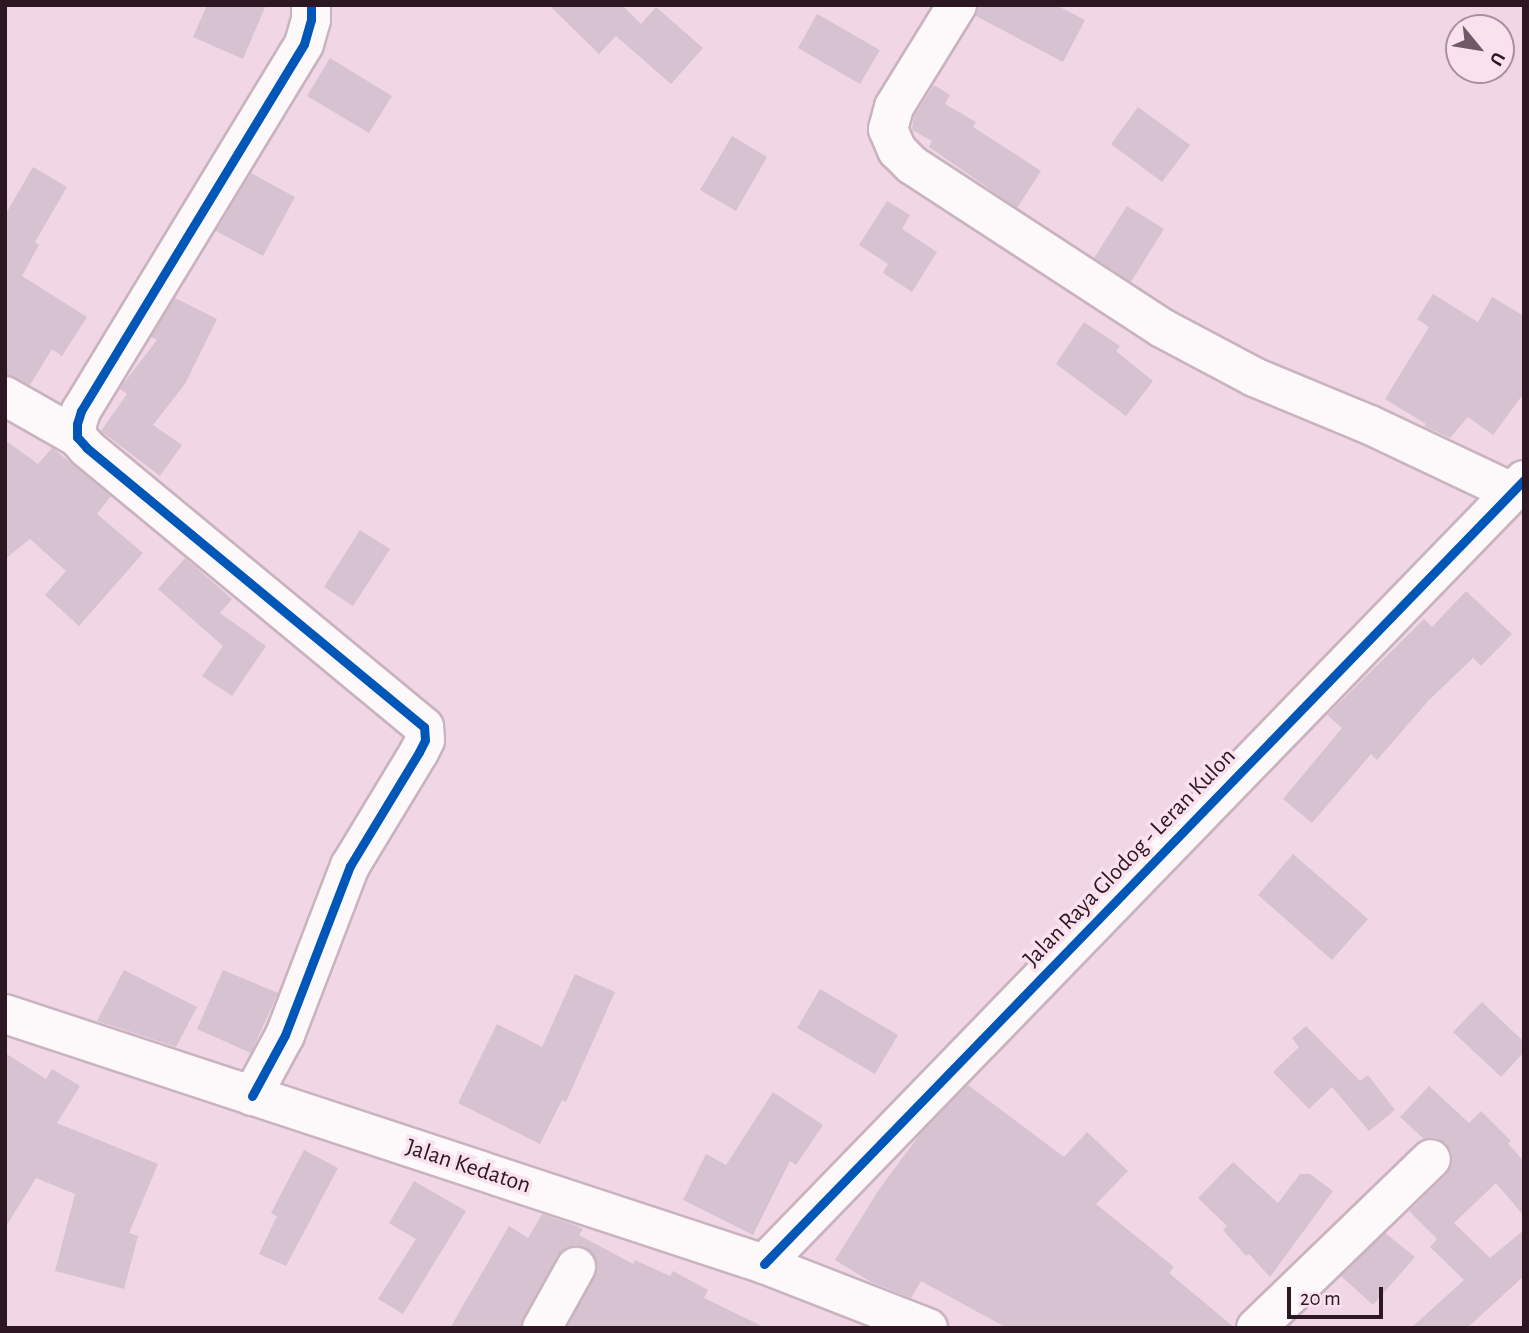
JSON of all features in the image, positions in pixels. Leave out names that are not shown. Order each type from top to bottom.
[{"type":"street","points":[[77,437],[81,411],[304,44],[311,20],[311,5]]},
{"type":"street","points":[[957,5],[894,107],[888,129],[897,150],[912,165],[1162,328],[1254,377],[1518,486]]},
{"type":"street","points":[[5,396],[77,437],[424,727],[425,740],[419,752],[350,866],[285,1035],[252,1096]]},
{"type":"street","name":"Jalan Raya Glodog - Leran Kulon","points":[[764,1264],[1518,486]]},
{"type":"street","name":"Jalan Kedaton","points":[[5,1014],[764,1264],[928,1328]]},
{"type":"street","points":[[1256,1328],[1431,1159]]},
{"type":"street","points":[[542,1328],[576,1267]]},
{"type":"building","points":[[207,5],[266,5],[243,59],[193,37]]},
{"type":"building","points":[[549,5],[622,5],[641,24],[656,7],[703,48],[671,84],[616,36],[599,54]]},
{"type":"building","points":[[979,5],[1056,5],[1085,20],[1063,62],[976,16]]},
{"type":"building","points":[[817,14],[880,50],[860,84],[798,48]]},
{"type":"building","points":[[330,58],[392,96],[369,133],[307,96]]},
{"type":"building","points":[[934,85],[950,95],[945,104],[976,122],[973,127],[1041,171],[1017,208],[929,147],[932,141],[912,130],[914,116]]},
{"type":"building","points":[[1138,107],[1190,145],[1162,182],[1111,144]]},
{"type":"building","points":[[732,136],[767,157],[736,211],[700,190]]},
{"type":"building","points":[[33,167],[67,187],[35,242],[39,245],[22,276],[87,317],[62,356],[52,349],[30,385],[5,374],[5,215]]},
{"type":"building","points":[[251,173],[295,197],[263,256],[216,231]]},
{"type":"building","points":[[887,201],[910,215],[902,229],[937,252],[912,292],[883,273],[888,264],[859,245]]},
{"type":"building","points":[[1127,206],[1164,229],[1131,282],[1094,258]]},
{"type":"building","points":[[1433,294],[1478,322],[1492,297],[1524,316],[1524,393],[1493,435],[1468,417],[1450,438],[1424,426],[1426,424],[1385,399],[1429,327],[1417,319]]},
{"type":"building","points":[[175,298],[217,319],[185,384],[153,425],[182,445],[160,476],[101,431],[127,394],[120,389],[157,340],[151,337]]},
{"type":"building","points":[[1084,322],[1120,346],[1116,351],[1153,381],[1126,416],[1056,364]]},
{"type":"building","points":[[5,440],[38,464],[52,448],[55,450],[111,496],[97,514],[143,553],[79,626],[45,595],[66,571],[30,539],[5,559]]},
{"type":"building","points":[[360,530],[390,549],[353,606],[324,587]]},
{"type":"building","points":[[185,558],[232,599],[220,613],[266,646],[232,696],[202,676],[223,646],[158,589]]},
{"type":"building","points":[[1466,591],[1512,634],[1481,666],[1473,658],[1429,700],[1377,760],[1371,754],[1312,823],[1283,799],[1342,728],[1327,715],[1424,619],[1432,627]]},
{"type":"building","points":[[1293,854],[1368,919],[1332,960],[1258,895]]},
{"type":"building","points":[[124,970],[197,1007],[176,1047],[97,1021]]},
{"type":"building","points":[[223,970],[278,993],[251,1053],[197,1029]]},
{"type":"building","points":[[575,974],[615,992],[566,1102],[562,1100],[540,1144],[458,1103],[497,1024],[542,1047]]},
{"type":"building","points":[[820,989],[898,1035],[875,1074],[797,1028]]},
{"type":"building","points":[[1482,1002],[1524,1042],[1524,1052],[1501,1077],[1453,1032]]},
{"type":"building","points":[[1306,1026],[1360,1081],[1368,1075],[1395,1110],[1369,1131],[1332,1087],[1309,1109],[1273,1072],[1299,1047],[1292,1038]]},
{"type":"building","points":[[5,1053],[46,1079],[52,1069],[80,1086],[57,1123],[158,1164],[129,1233],[138,1236],[124,1289],[55,1271],[75,1194],[36,1178],[5,1228]]},
{"type":"building","points":[[968,1085],[1064,1157],[1087,1132],[1128,1171],[1096,1204],[1174,1267],[1169,1273],[1235,1328],[1007,1328],[921,1281],[911,1298],[871,1282],[835,1260],[880,1188],[921,1133]]},
{"type":"building","points":[[1429,1086],[1469,1123],[1481,1111],[1511,1141],[1508,1143],[1524,1162],[1524,1216],[1496,1183],[1454,1223],[1490,1258],[1524,1230],[1524,1276],[1467,1328],[1411,1328],[1464,1280],[1430,1247],[1437,1239],[1409,1211],[1446,1175],[1452,1164],[1452,1153],[1446,1143],[1436,1138],[1424,1139],[1400,1117]]},
{"type":"building","points":[[773,1092],[823,1125],[796,1165],[790,1161],[753,1235],[683,1200],[706,1154],[726,1165]]},
{"type":"building","points":[[304,1150],[338,1168],[286,1266],[259,1254],[277,1216],[271,1213]]},
{"type":"building","points":[[1233,1162],[1278,1203],[1300,1174],[1310,1174],[1333,1191],[1270,1277],[1249,1254],[1246,1256],[1223,1230],[1227,1226],[1198,1198]]},
{"type":"building","points":[[414,1181],[466,1211],[403,1314],[378,1299],[416,1239],[389,1223]]},
{"type":"building","points":[[542,1214],[583,1229],[579,1235],[633,1264],[635,1260],[670,1276],[673,1271],[708,1290],[704,1298],[766,1328],[567,1328],[598,1267],[594,1255],[586,1248],[576,1245],[565,1248],[557,1256],[520,1328],[450,1328],[509,1226],[528,1238]]},
{"type":"building","points":[[1385,1233],[1415,1257],[1373,1305],[1341,1276]]},
{"type":"cycle path","points":[[252,1096],[285,1035],[350,866],[419,752],[425,740],[424,727],[87,448],[77,437],[77,424],[81,411],[304,44],[311,20],[311,5]]},
{"type":"cycle path","points":[[764,1264],[1524,480]]}]
